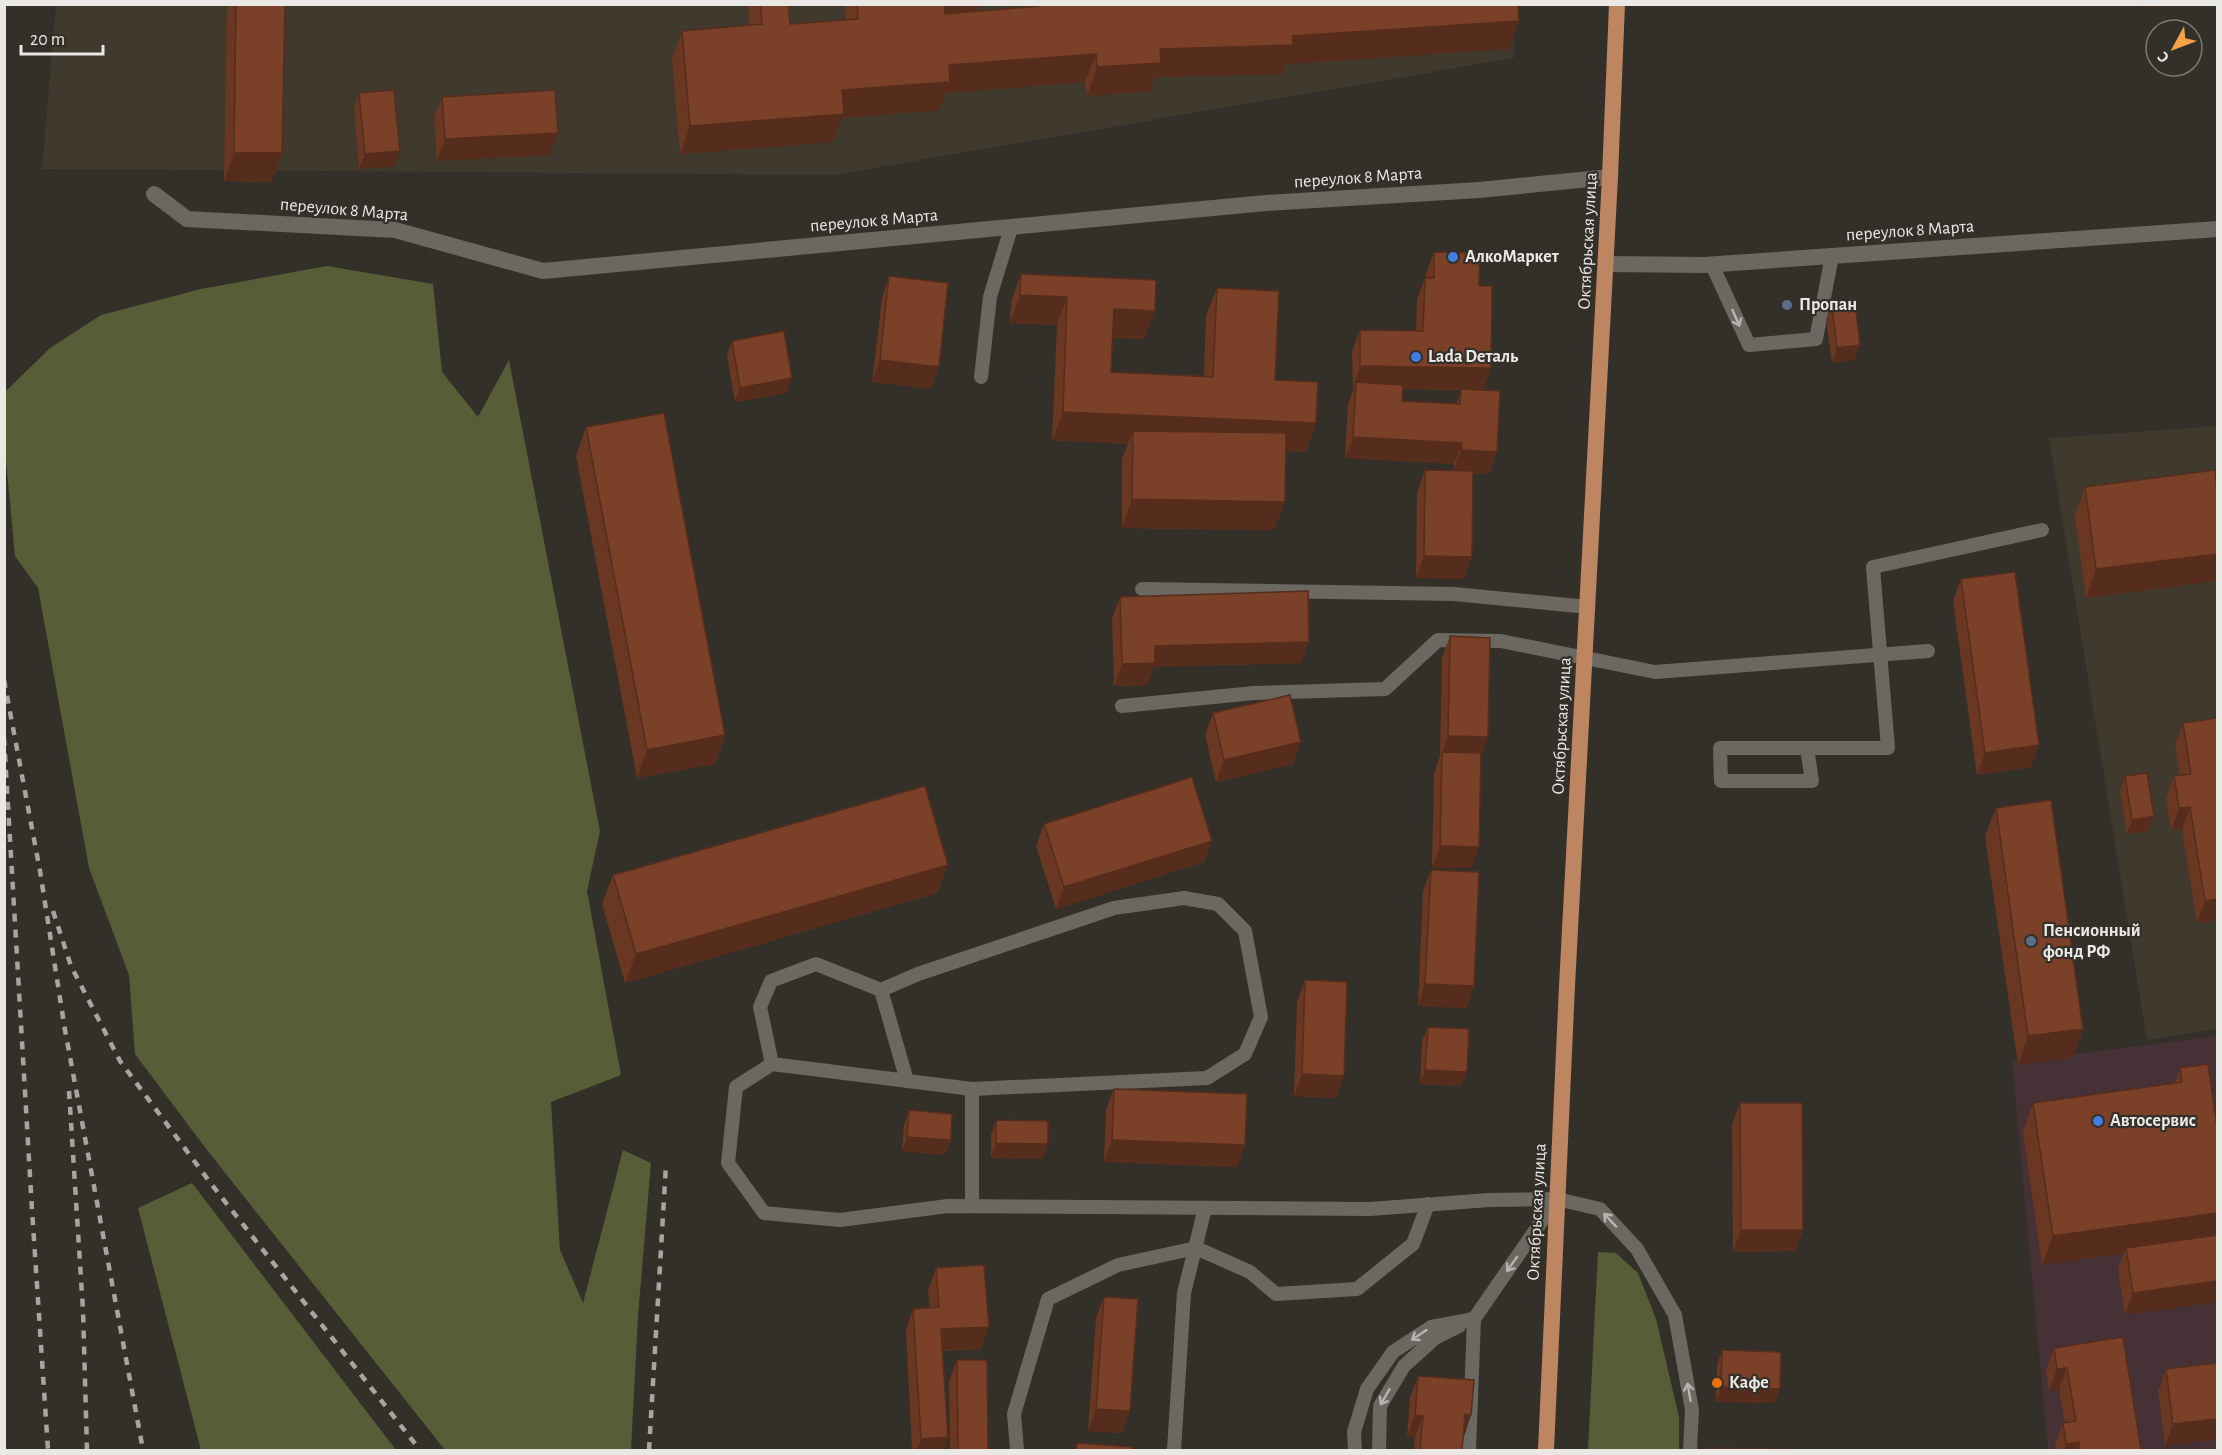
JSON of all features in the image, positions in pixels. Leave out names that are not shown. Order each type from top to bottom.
[{"type":"main road","name":"Октябрьская улица","points":[[1546,1450],[1617,4]]},
{"type":"street","name":"переулок 8 Марта","points":[[154,194],[187,219],[394,230],[543,271],[1266,203],[1479,190],[1610,177]]},
{"type":"street","name":"переулок 8 Марта","points":[[1606,264],[1712,265],[2217,229]]},
{"type":"lane","points":[[981,377],[990,297],[1011,228]]},
{"type":"lane","points":[[1712,265],[1749,345],[1816,339],[1832,256]]},
{"type":"lane","points":[[1807,748],[1812,781],[1721,781],[1720,748],[1807,748],[1887,748],[1873,567],[2042,530]]},
{"type":"lane","points":[[1142,589],[1454,594],[1588,607]]},
{"type":"lane","points":[[1122,706],[1254,693],[1384,689],[1438,640],[1501,641],[1655,672],[1928,651]]},
{"type":"lane","points":[[772,1064],[760,1007],[771,981],[816,964],[881,990],[918,974],[1114,908],[1184,898],[1218,903],[1245,931],[1261,1017],[1245,1054],[1207,1078],[972,1089],[772,1064],[736,1087],[728,1163],[764,1213],[840,1220],[948,1206],[1370,1209],[1557,1198],[1600,1209],[1637,1249],[1676,1315],[1692,1410],[1690,1450]]},
{"type":"lane","points":[[881,990],[907,1081]]},
{"type":"lane","points":[[972,1089],[972,1206]]},
{"type":"lane","points":[[1378,1450],[1380,1406],[1404,1366],[1436,1338],[1474,1319],[1557,1198]]},
{"type":"lane","points":[[1017,1450],[1014,1414],[1048,1299],[1118,1265],[1196,1248],[1250,1272],[1276,1294],[1357,1289],[1413,1244],[1428,1204]]},
{"type":"lane","points":[[1174,1450],[1184,1293],[1205,1208]]},
{"type":"lane","points":[[1355,1450],[1354,1432],[1367,1389],[1394,1352],[1431,1327],[1474,1319]]},
{"type":"lane","points":[[1469,1450],[1474,1319]]},
{"type":"shaded area","points":[[56,5],[1513,5],[1514,58],[833,175],[42,169]]},
{"type":"shaded area","points":[[2217,426],[2217,1029],[2147,1040],[2049,438]]},
{"type":"shaded area","points":[[2217,1036],[2217,1450],[2048,1450],[2012,1062]]},
{"type":"green space","points":[[327,266],[433,284],[442,372],[478,417],[509,360],[600,831],[587,891],[621,1075],[551,1102],[560,1250],[583,1303],[623,1150],[651,1163],[638,1316],[631,1450],[445,1450],[207,1150],[135,1054],[129,975],[89,868],[38,588],[15,556],[5,450],[5,392],[50,348],[101,315],[201,289]]},
{"type":"green space","points":[[192,1183],[396,1450],[201,1450],[138,1208]]},
{"type":"green space","points":[[1598,1252],[1616,1253],[1638,1273],[1656,1319],[1679,1417],[1679,1450],[1588,1450]]},
{"type":"building","points":[[236,4],[285,4],[282,153],[234,153]]},
{"type":"building","points":[[760,4],[788,4],[790,24],[858,19],[857,4],[953,4],[944,5],[945,14],[1039,6],[1039,4],[1518,4],[1519,21],[1293,36],[1293,45],[1160,49],[1161,63],[1097,67],[1096,54],[949,65],[950,82],[842,90],[844,114],[690,126],[682,31],[762,24]]},
{"type":"building","points":[[394,90],[400,151],[365,154],[359,93]]},
{"type":"building","points":[[555,90],[558,133],[445,139],[442,97]]},
{"type":"building","points":[[1434,252],[1480,253],[1479,286],[1492,286],[1491,368],[1360,366],[1360,330],[1423,331],[1425,278],[1434,278]]},
{"type":"building","points":[[1021,274],[1156,280],[1155,311],[1114,309],[1111,372],[1213,377],[1217,288],[1279,291],[1275,380],[1318,382],[1316,423],[1063,412],[1067,297],[1020,295]]},
{"type":"building","points":[[889,276],[948,283],[939,367],[880,360]]},
{"type":"building","points":[[1855,302],[1860,345],[1837,348],[1832,305]]},
{"type":"building","points":[[784,331],[792,378],[740,388],[732,341]]},
{"type":"building","points":[[1356,382],[1403,385],[1402,401],[1460,404],[1461,389],[1500,391],[1497,452],[1461,450],[1462,443],[1353,437]]},
{"type":"building","points":[[664,413],[725,735],[647,750],[586,427]]},
{"type":"building","points":[[1133,431],[1286,433],[1285,502],[1132,499]]},
{"type":"building","points":[[1425,470],[1473,471],[1472,557],[1424,556]]},
{"type":"building","points":[[2215,470],[2217,554],[2096,569],[2085,487]]},
{"type":"building","points":[[2015,572],[2039,745],[1985,753],[1961,579]]},
{"type":"building","points":[[1308,591],[1309,642],[1155,646],[1155,663],[1122,664],[1120,597]]},
{"type":"building","points":[[1450,636],[1490,638],[1488,737],[1448,736]]},
{"type":"building","points":[[1290,695],[1301,742],[1224,760],[1213,713]]},
{"type":"building","points":[[2217,718],[2217,899],[2205,901],[2190,807],[2179,808],[2174,776],[2191,774],[2183,723]]},
{"type":"building","points":[[1442,752],[1481,753],[1479,847],[1440,846]]},
{"type":"building","points":[[2147,773],[2154,816],[2132,820],[2125,776]]},
{"type":"building","points":[[1192,777],[1212,841],[1064,887],[1044,824]]},
{"type":"building","points":[[925,786],[948,865],[636,954],[613,875]]},
{"type":"building","points":[[2051,800],[2083,1029],[2028,1036],[1996,808]]},
{"type":"building","points":[[1431,870],[1479,872],[1474,986],[1425,984]]},
{"type":"building","points":[[1305,980],[1347,982],[1344,1076],[1302,1074]]},
{"type":"building","points":[[1428,1027],[1469,1029],[1467,1072],[1425,1070]]},
{"type":"building","points":[[2208,1064],[2217,1127],[2217,1213],[2053,1236],[2033,1103],[2182,1082],[2180,1068]]},
{"type":"building","points":[[1114,1089],[1247,1094],[1245,1145],[1112,1140]]},
{"type":"building","points":[[1740,1103],[1802,1103],[1803,1230],[1741,1230]]},
{"type":"building","points":[[909,1110],[952,1114],[951,1140],[907,1137]]},
{"type":"building","points":[[996,1120],[1048,1121],[1048,1144],[996,1143]]},
{"type":"building","points":[[2217,1235],[2217,1281],[2133,1293],[2126,1248]]},
{"type":"building","points":[[984,1265],[989,1327],[941,1329],[948,1437],[921,1439],[913,1309],[939,1307],[936,1268]]},
{"type":"building","points":[[1104,1297],[1138,1299],[1130,1411],[1096,1409]]},
{"type":"building","points":[[2123,1337],[2141,1450],[2080,1450],[2079,1442],[2066,1444],[2063,1423],[2076,1421],[2067,1368],[2057,1369],[2054,1348]]},
{"type":"building","points":[[1722,1350],[1781,1352],[1780,1389],[1721,1387]]},
{"type":"building","points":[[957,1360],[987,1360],[988,1450],[958,1450]]},
{"type":"building","points":[[2217,1363],[2217,1419],[2173,1424],[2166,1369]]},
{"type":"building","points":[[1418,1376],[1474,1380],[1471,1415],[1465,1414],[1462,1450],[1420,1450],[1423,1416],[1415,1415]]},
{"type":"building","points":[[1077,1443],[1132,1447],[1132,1450],[1076,1450]]},
{"type":"building","points":[[1705,1448],[1787,1449],[1787,1450],[1704,1450]]},
{"type":"railway","points":[[4,680],[40,871],[65,1030],[143,1450]]},
{"type":"railway","points":[[4,738],[48,1450]]},
{"type":"railway","points":[[53,911],[71,966],[120,1061],[212,1185],[420,1450]]},
{"type":"railway","points":[[69,1091],[83,1310],[87,1450]]},
{"type":"railway","points":[[649,1450],[666,1165]]},
{"type":"place","name":"АлкоМаркет","points":[[1453,257]]},
{"type":"place","name":"Пропан","points":[[1787,305]]},
{"type":"place","name":"Lada Dеталь","points":[[1416,357]]},
{"type":"place","name":"Пенсионный фонд РФ","points":[[2031,941]]},
{"type":"place","name":"Автосервис","points":[[2098,1121]]},
{"type":"place","name":"Кафе","points":[[1717,1383]]}]
